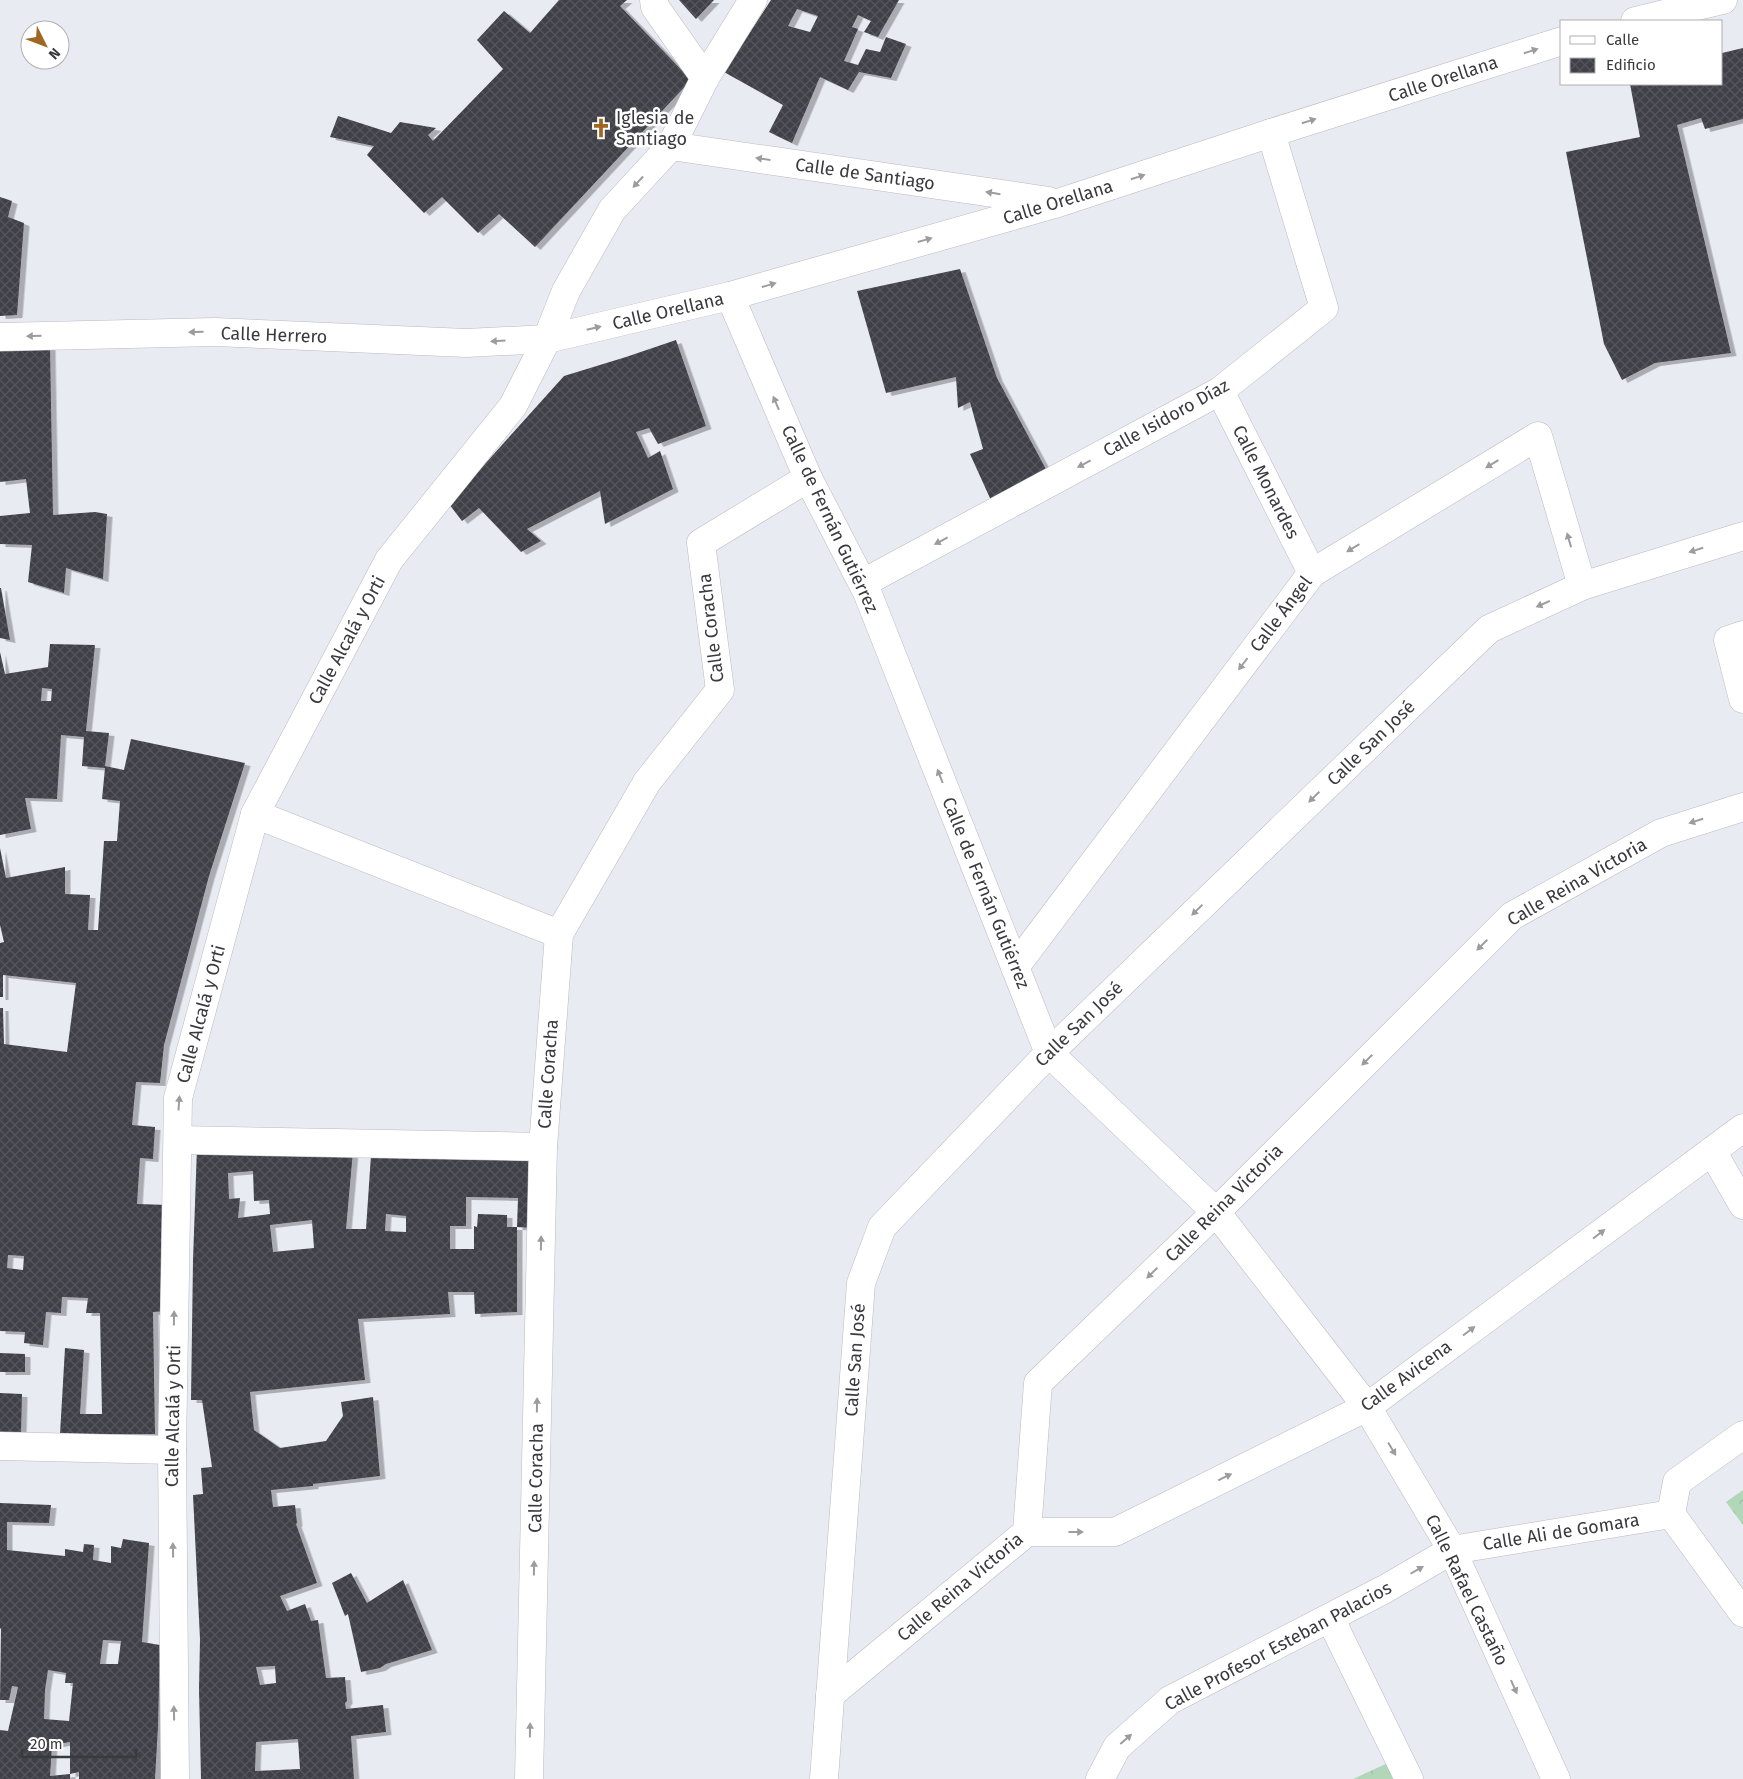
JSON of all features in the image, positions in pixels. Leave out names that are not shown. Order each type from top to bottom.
[{"type":"street","points":[[654,0],[655,7],[705,78]]},
{"type":"street","name":"Calle Alcalá y Orti","points":[[175,1779],[172,1450],[178,1098],[255,814],[390,560],[514,406],[547,339],[566,291],[612,210],[671,146],[705,78],[753,0]]},
{"type":"street","points":[[1639,20],[1723,0]]},
{"type":"street","name":"Calle Orellana","points":[[547,339],[730,296],[1058,203],[1560,42]]},
{"type":"street","name":"Calle Isidoro Díaz","points":[[862,583],[1220,391],[1324,308],[1271,133]]},
{"type":"street","name":"Calle de Santiago","points":[[671,146],[1058,203]]},
{"type":"street","name":"Calle de Fernán Gutiérrez","points":[[730,296],[808,478],[862,583],[1049,1053],[1216,1212],[1367,1407]]},
{"type":"street","name":"Calle Herrero","points":[[0,337],[215,332],[466,343],[547,339]]},
{"type":"street","name":"Calle Monardes","points":[[1220,391],[1312,573]]},
{"type":"street","name":"Calle Ángel","points":[[1015,967],[1312,573],[1538,436],[1582,586]]},
{"type":"street","name":"Calle Coracha","points":[[529,1779],[543,1147],[559,934],[647,782],[720,690],[701,543],[808,478]]},
{"type":"street","name":"Calle San José","points":[[824,1779],[861,1284],[882,1226],[1049,1053],[1488,629],[1582,586],[1743,536]]},
{"type":"street","points":[[1743,635],[1728,640],[1743,699]]},
{"type":"street","name":"Calle Reina Victoria","points":[[830,1695],[1027,1532],[1038,1383],[1216,1212],[1512,916],[1661,833],[1743,807]]},
{"type":"street","points":[[255,814],[559,934]]},
{"type":"street","name":"Calle Avicena","points":[[1027,1532],[1114,1532],[1367,1407],[1743,1128]]},
{"type":"street","points":[[178,1140],[543,1147]]},
{"type":"street","points":[[1712,1151],[1743,1205]]},
{"type":"street","name":"Calle Rafael Castaño","points":[[1367,1407],[1452,1550],[1556,1779]]},
{"type":"street","points":[[1743,1435],[1677,1482],[1671,1514],[1743,1613]]},
{"type":"street","points":[[0,1446],[172,1450]]},
{"type":"street","name":"Calle Ali de Gomara","points":[[1452,1550],[1671,1514]]},
{"type":"street","name":"Calle Profesor Esteban Palacios","points":[[1100,1779],[1117,1747],[1170,1700],[1385,1589],[1452,1550]]},
{"type":"street","points":[[1330,1618],[1409,1779]]},
{"type":"green space","points":[[1743,1490],[1743,1525],[1726,1502]]},
{"type":"green space","points":[[1390,1762],[1399,1779],[1353,1779]]},
{"type":"building","points":[[559,0],[627,0],[620,6],[691,80],[535,247],[499,214],[478,233],[442,197],[424,213],[367,155],[374,146],[330,137],[338,116],[391,133],[400,122],[436,128],[428,135],[433,141],[503,69],[477,40],[504,11],[530,33]]},
{"type":"building","points":[[679,0],[714,0],[696,19]]},
{"type":"building","points":[[771,0],[899,0],[878,37],[864,32],[871,21],[858,15],[852,27],[858,29],[844,61],[858,65],[866,49],[880,52],[886,37],[906,44],[891,78],[859,72],[848,90],[820,77],[792,143],[769,132],[783,105],[724,72]],"holes":[[[797,9],[818,16],[810,32],[788,26]]]},
{"type":"building","points":[[1743,48],[1743,119],[1705,129],[1701,118],[1677,125],[1731,353],[1655,363],[1622,380],[1604,344],[1566,152],[1640,137],[1630,85],[1723,85],[1723,53]]},
{"type":"building","points":[[0,197],[12,201],[8,217],[24,223],[17,315],[0,316]]},
{"type":"building","points":[[960,269],[997,378],[1048,473],[994,507],[970,454],[983,449],[970,402],[958,408],[956,377],[886,393],[857,291]]},
{"type":"building","points":[[676,340],[706,426],[658,444],[649,428],[636,432],[648,458],[660,451],[673,489],[605,524],[600,491],[527,529],[541,541],[521,552],[479,508],[462,521],[449,504],[564,376]]},
{"type":"building","points":[[0,346],[50,347],[53,515],[95,512],[107,514],[103,579],[66,568],[64,593],[28,582],[32,545],[0,544],[0,516],[30,513],[26,479],[0,482]]},
{"type":"building","points":[[1,588],[10,640],[0,638]]},
{"type":"building","points":[[50,644],[95,645],[86,731],[109,733],[105,766],[124,770],[131,739],[245,763],[209,876],[164,1045],[160,1083],[136,1082],[132,1125],[155,1127],[153,1159],[140,1158],[137,1204],[169,1205],[167,1311],[153,1312],[155,1434],[60,1434],[65,1348],[84,1350],[80,1414],[102,1414],[100,1313],[86,1313],[88,1298],[62,1297],[61,1313],[46,1312],[43,1345],[24,1343],[25,1332],[0,1331],[0,1008],[3,1008],[4,1044],[67,1052],[76,983],[3,975],[3,997],[0,997],[0,943],[4,942],[0,925],[0,848],[6,878],[65,867],[65,894],[90,895],[88,930],[98,930],[104,841],[117,841],[120,801],[102,799],[105,768],[82,766],[84,737],[61,735],[57,799],[25,798],[31,829],[0,835],[0,652],[5,674],[48,667]],"holes":[[[42,688],[52,689],[51,701],[41,701]],[[8,1255],[24,1256],[23,1270],[7,1268]]]},
{"type":"building","points":[[197,1147],[353,1151],[346,1229],[366,1229],[371,1155],[533,1157],[533,1228],[517,1227],[517,1312],[475,1314],[474,1292],[448,1292],[450,1314],[358,1319],[365,1380],[250,1392],[254,1430],[280,1448],[326,1441],[343,1416],[341,1402],[373,1397],[380,1476],[271,1490],[273,1507],[295,1505],[296,1524],[317,1583],[280,1596],[287,1611],[305,1604],[311,1621],[318,1620],[326,1678],[345,1677],[346,1709],[383,1705],[386,1732],[351,1736],[354,1779],[201,1779],[200,1639],[193,1495],[203,1494],[201,1468],[212,1467],[202,1400],[191,1400]],"holes":[[[253,1171],[254,1201],[269,1200],[270,1214],[238,1218],[240,1198],[229,1199],[228,1173]],[[466,1197],[518,1198],[517,1227],[507,1227],[507,1215],[478,1214],[477,1227],[474,1226],[474,1249],[450,1249],[450,1226],[466,1226]],[[386,1214],[406,1216],[406,1232],[385,1231]],[[312,1220],[314,1248],[273,1252],[270,1225]],[[275,1666],[276,1683],[260,1685],[256,1667]],[[298,1739],[300,1769],[255,1771],[256,1742]]]},
{"type":"building","points":[[0,1353],[25,1354],[25,1372],[0,1372]]},
{"type":"building","points":[[0,1393],[22,1394],[21,1434],[0,1434]]},
{"type":"building","points":[[0,1503],[51,1505],[49,1523],[7,1522],[7,1550],[65,1556],[65,1549],[83,1552],[84,1544],[94,1545],[93,1560],[111,1563],[111,1546],[121,1548],[123,1539],[149,1543],[142,1642],[160,1645],[155,1779],[79,1779],[79,1772],[70,1774],[70,1779],[0,1779],[0,1730],[8,1731],[18,1687],[12,1686],[9,1700],[0,1700]],"holes":[[[103,1640],[121,1641],[118,1664],[100,1664]],[[48,1670],[66,1673],[65,1683],[73,1683],[69,1721],[44,1719]],[[70,1742],[70,1774],[50,1776],[52,1745]]]},
{"type":"building","points":[[351,1573],[367,1603],[403,1580],[432,1650],[386,1664],[380,1668],[361,1672],[348,1614],[345,1616],[332,1583]]},
{"type":"place","name":"Iglesia de Santiago","points":[[601,128]]}]
